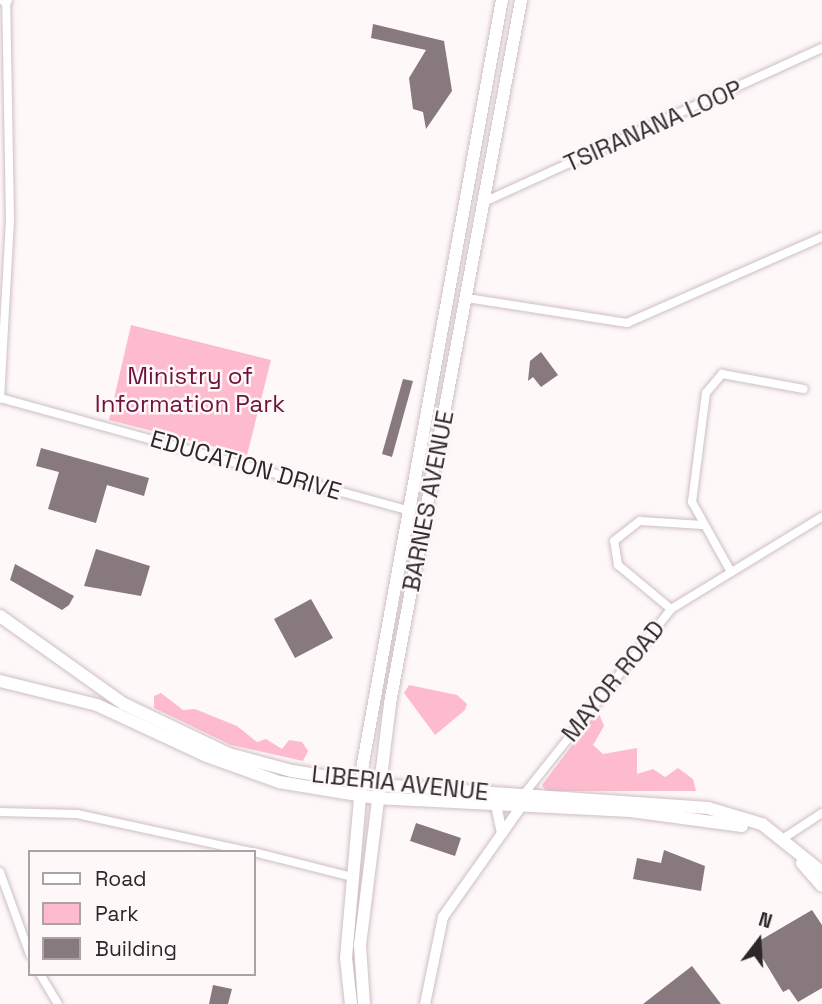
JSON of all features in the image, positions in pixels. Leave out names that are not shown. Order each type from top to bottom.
[{"type":"main road","name":"BARNES AVENUE","points":[[351,1004],[346,958],[360,783],[502,0]]},
{"type":"main road","name":"BARNES AVENUE","points":[[364,1004],[360,945],[377,792],[521,0]]},
{"type":"main road","name":"LIBERIA AVENUE","points":[[0,616],[106,691],[171,730],[229,754],[360,783],[377,792],[496,805],[523,800]]},
{"type":"main road","name":"LIBERIA AVENUE","points":[[0,681],[97,705],[260,777],[359,796],[377,792],[523,800],[716,818],[781,840],[822,872]]},
{"type":"main road","points":[[97,705],[106,691]]},
{"type":"main road","name":"LIBERIA AVENUE","points":[[781,840],[822,886]]},
{"type":"street","points":[[0,399],[10,220],[5,0]]},
{"type":"street","name":"TSIRANANA LOOP","points":[[484,202],[822,48]]},
{"type":"street","points":[[467,298],[627,323],[822,237]]},
{"type":"street","points":[[731,572],[702,525],[692,494],[704,401],[713,379],[726,374],[804,389]]},
{"type":"street","name":"EDUCATION DRIVE","points":[[0,399],[410,511]]},
{"type":"street","name":"MAYOR ROAD","points":[[523,800],[671,610],[822,517]]},
{"type":"street","points":[[671,610],[618,565],[614,541],[640,521],[702,525]]},
{"type":"street","points":[[425,1004],[443,916],[523,800]]},
{"type":"street","points":[[496,805],[502,833]]},
{"type":"street","points":[[0,812],[77,814],[244,850]]},
{"type":"street","points":[[781,840],[822,813]]},
{"type":"street","points":[[256,853],[352,877]]},
{"type":"street","points":[[0,872],[28,949]]},
{"type":"street","points":[[41,976],[58,1004]]},
{"type":"green space","name":"Ministry of Information Park","points":[[131,325],[271,360],[247,455],[109,420]]},
{"type":"green space","points":[[409,685],[457,695],[467,704],[465,710],[435,735],[404,693]]},
{"type":"green space","points":[[161,693],[183,710],[195,709],[237,726],[257,742],[266,739],[282,749],[289,740],[302,742],[308,751],[303,761],[231,745],[154,708],[154,696]]},
{"type":"green space","points":[[598,711],[604,726],[593,745],[603,754],[637,748],[637,774],[653,769],[665,777],[678,768],[693,779],[696,791],[546,791],[542,785]]},
{"type":"building","points":[[373,24],[444,41],[452,91],[426,129],[423,112],[413,109],[409,78],[426,50],[371,38]]},
{"type":"building","points":[[541,352],[558,375],[541,387],[533,377],[528,381],[530,361]]},
{"type":"building","points":[[403,379],[413,381],[392,457],[382,454]]},
{"type":"building","points":[[41,448],[149,478],[144,496],[107,485],[96,523],[48,509],[59,472],[36,466]]},
{"type":"building","points":[[96,549],[150,566],[141,596],[84,586]]},
{"type":"building","points":[[15,564],[74,596],[69,605],[62,610],[10,580]]},
{"type":"building","points":[[311,599],[333,638],[295,658],[274,619]]},
{"type":"building","points":[[416,823],[461,838],[455,856],[410,841]]},
{"type":"building","points":[[664,850],[705,866],[701,891],[633,879],[637,858],[661,863]]},
{"type":"building","points":[[812,910],[822,925],[822,988],[798,1002],[789,989],[783,992],[754,944]]},
{"type":"building","points":[[692,966],[721,1004],[643,1004]]},
{"type":"building","points":[[213,985],[232,989],[228,1004],[209,1004]]}]
